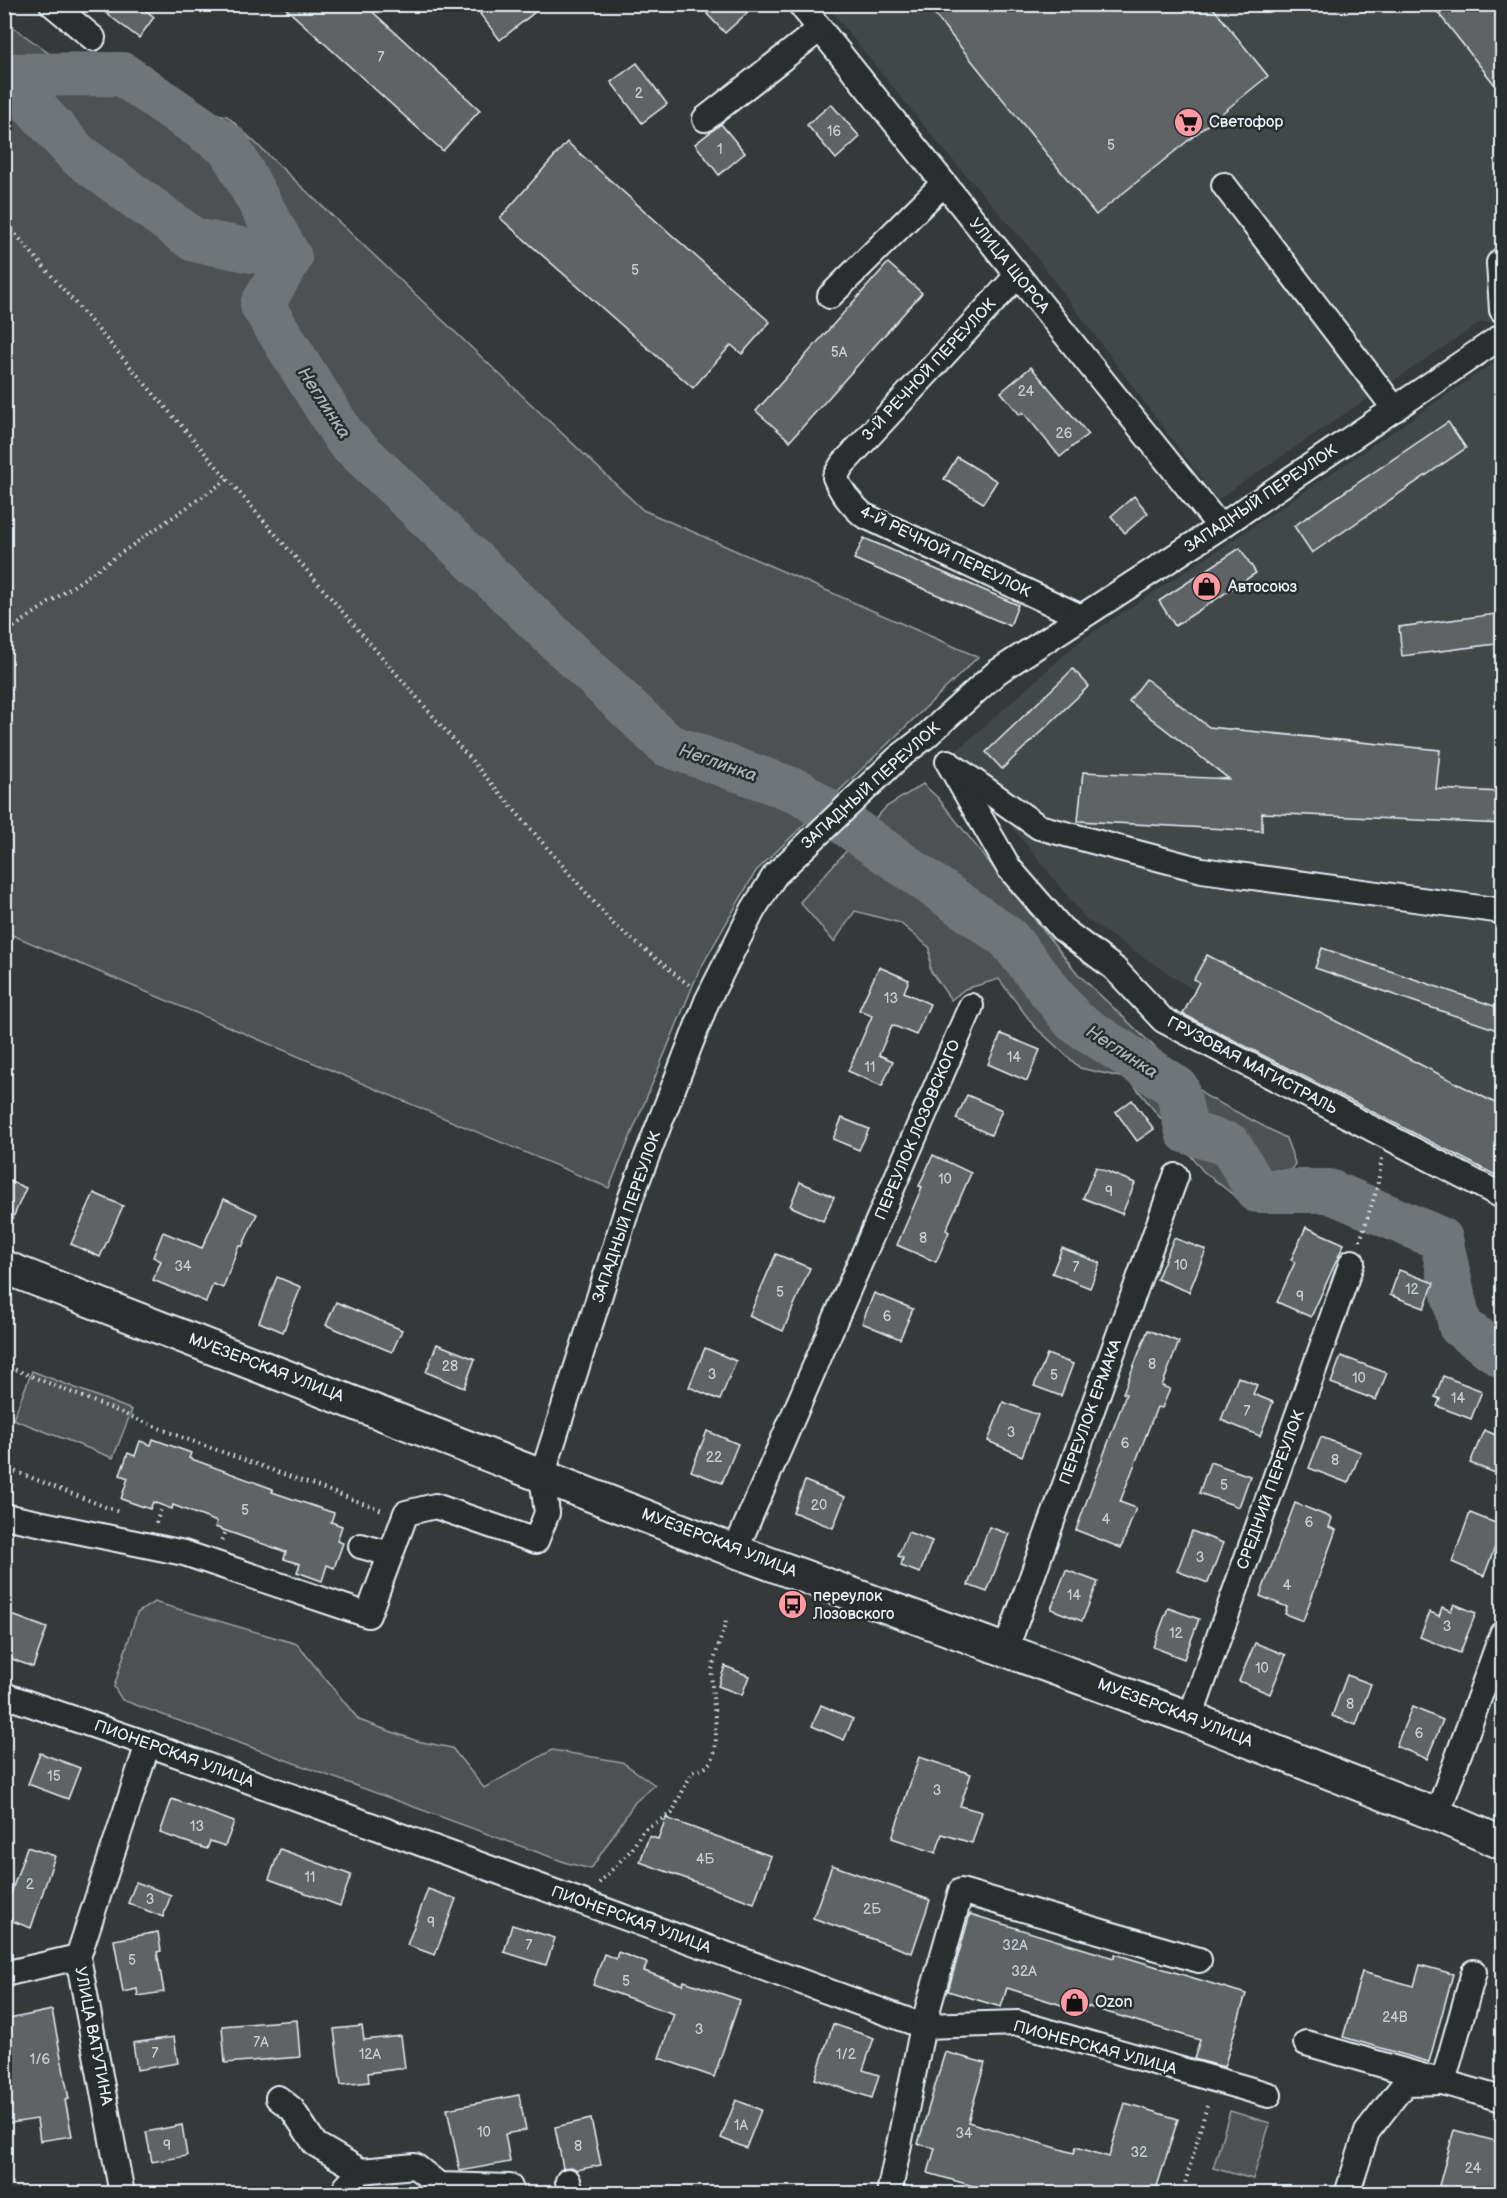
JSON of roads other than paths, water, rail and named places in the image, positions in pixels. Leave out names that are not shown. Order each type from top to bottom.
[{"type":"main road","name":"МУЕЗЕРСКАЯ УЛИЦА","points":[[4,1267],[735,1551],[1190,1718],[1503,1843]]},
{"type":"street","points":[[52,4],[93,38]]},
{"type":"street","name":"УЛИЦА ЩОРСА","points":[[800,4],[1220,527]]},
{"type":"street","points":[[705,119],[820,29]]},
{"type":"street","points":[[830,296],[944,184]]},
{"type":"street","points":[[1224,185],[1395,409]]},
{"type":"street","points":[[1503,260],[1499,263],[1503,310]]},
{"type":"street","name":"3-Й РЕЧНОЙ ПЕРЕУЛОК","points":[[842,465],[1017,276]]},
{"type":"street","name":"ЗАПАДНЫЙ ПЕРЕУЛОК","points":[[542,1476],[631,1197],[708,1001],[753,910],[775,875],[898,758],[925,737],[997,672],[1220,527],[1503,336]]},
{"type":"street","name":"4-Й РЕЧНОЙ ПЕРЕУЛОК","points":[[842,465],[835,477],[839,487],[862,515],[1081,617]]},
{"type":"street","points":[[925,737],[948,762],[1039,827],[1202,870],[1503,911]]},
{"type":"street","name":"ГРУЗОВАЯ МАГИСТРАЛЬ","points":[[948,762],[1009,868],[1062,930],[1114,968],[1163,1020],[1503,1196]]},
{"type":"street","name":"ПЕРЕУЛОК ЛОЗОВСКОГО","points":[[735,1551],[971,1006]]},
{"type":"street","name":"ПЕРЕУЛОК ЕРМАКА","points":[[1006,1649],[1176,1176]]},
{"type":"street","name":"СРЕДНИЙ ПЕРЕУЛОК","points":[[1190,1718],[1352,1262]]},
{"type":"street","points":[[4,1516],[184,1553],[369,1615],[406,1513],[435,1506],[536,1541],[547,1513],[542,1476]]},
{"type":"street","points":[[361,1546],[390,1554]]},
{"type":"street","points":[[1437,1815],[1503,1634]]},
{"type":"street","name":"ПИОНЕРСКАЯ УЛИЦА","points":[[4,1695],[148,1744],[923,2026],[1018,2023],[1269,2096]]},
{"type":"street","name":"УЛИЦА ВАТУТИНА","points":[[122,2193],[78,1957],[148,1744]]},
{"type":"street","points":[[889,2193],[923,2026],[962,1891],[1199,1960]]},
{"type":"street","points":[[4,1974],[78,1957]]},
{"type":"street","points":[[1443,2082],[1474,1972]]},
{"type":"street","points":[[1306,2043],[1503,2100]]},
{"type":"street","points":[[1347,2193],[1367,2132],[1406,2083],[1443,2082]]},
{"type":"street","points":[[278,2098],[292,2109],[315,2144],[361,2171],[415,2166],[439,2185],[510,2187],[512,2193]]},
{"type":"street","points":[[347,2193],[346,2187],[361,2171]]},
{"type":"waterway","name":"Неглинка","points":[[4,75],[122,74],[229,147],[290,258],[262,305],[345,438],[667,745],[800,792],[1008,938],[1074,1021],[1177,1088],[1187,1132],[1230,1145],[1257,1191],[1329,1191],[1441,1239],[1460,1326],[1502,1356]]},
{"type":"waterway","points":[[6,75],[77,154],[194,240],[290,258]]},
{"type":"place","name":"Светофор","points":[[1188,122]]},
{"type":"place","name":"Автосоюз","points":[[1207,587]]},
{"type":"place","name":"переулок Лозовского","points":[[792,1605]]},
{"type":"place","name":"Ozon","points":[[1074,2002]]}]
